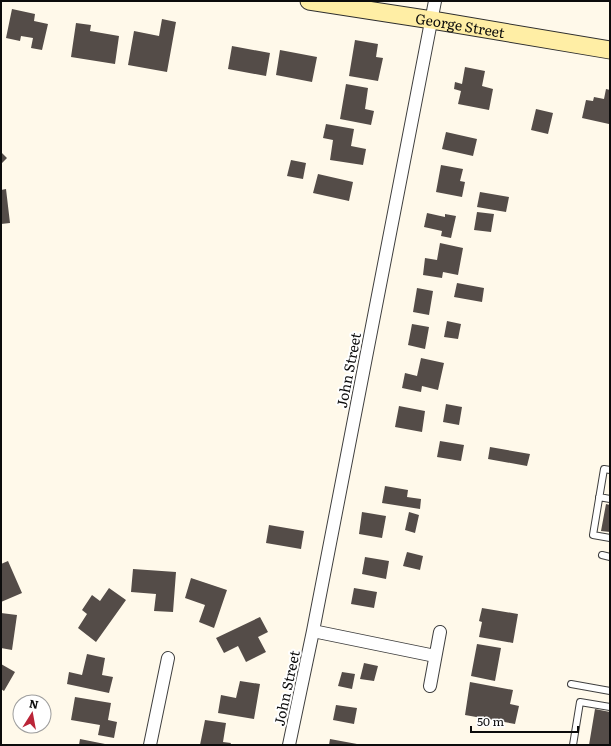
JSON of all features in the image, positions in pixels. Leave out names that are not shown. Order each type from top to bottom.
[{"type":"street","name":"George Street","points":[[309,1],[610,50]]},
{"type":"street","name":"John Street","points":[[289,745],[313,631],[435,1]]},
{"type":"street","points":[[313,631],[435,656]]},
{"type":"street","points":[[430,686],[440,632]]},
{"type":"street","points":[[150,745],[168,658]]},
{"type":"lane","points":[[610,470],[604,469],[593,535],[610,538]]},
{"type":"lane","points":[[599,497],[610,499]]},
{"type":"lane","points":[[602,555],[610,557]]},
{"type":"lane","points":[[571,684],[610,691]]},
{"type":"lane","points":[[573,745],[580,702],[610,707]]},
{"type":"building","points":[[12,9],[35,14],[34,21],[48,24],[42,50],[31,48],[33,38],[21,36],[20,41],[6,38]]},
{"type":"building","points":[[162,19],[176,22],[167,72],[128,65],[134,31],[159,36]]},
{"type":"building","points":[[76,23],[91,25],[90,31],[119,36],[115,64],[71,57]]},
{"type":"building","points":[[355,40],[378,44],[376,57],[383,58],[378,81],[349,76]]},
{"type":"building","points":[[232,46],[270,53],[266,76],[228,69]]},
{"type":"building","points":[[280,50],[317,57],[312,82],[276,75]]},
{"type":"building","points":[[465,67],[485,71],[482,86],[493,89],[489,110],[458,104],[461,91],[454,89],[455,82],[462,84]]},
{"type":"building","points":[[346,84],[368,88],[365,109],[374,111],[371,125],[340,119]]},
{"type":"building","points":[[606,89],[610,90],[609,124],[582,118],[586,100],[593,101],[594,97],[604,99]]},
{"type":"building","points":[[536,109],[553,113],[548,134],[531,130]]},
{"type":"building","points":[[326,124],[354,129],[351,146],[366,149],[363,165],[330,160],[333,140],[323,138]]},
{"type":"building","points":[[446,132],[477,139],[473,156],[442,149]]},
{"type":"building","points":[[1,152],[7,158],[1,164]]},
{"type":"building","points":[[291,160],[306,163],[303,179],[287,176]]},
{"type":"building","points":[[441,165],[463,169],[460,181],[465,182],[462,197],[436,192]]},
{"type":"building","points":[[318,174],[353,182],[349,201],[313,193]]},
{"type":"building","points":[[6,189],[10,223],[1,224],[1,190]]},
{"type":"building","points":[[480,192],[509,197],[506,212],[477,207]]},
{"type":"building","points":[[477,212],[494,214],[491,232],[474,230]]},
{"type":"building","points":[[427,213],[445,217],[445,214],[456,216],[451,238],[441,236],[442,231],[424,227]]},
{"type":"building","points":[[440,243],[463,248],[458,275],[443,272],[442,278],[423,275],[425,258],[437,260]]},
{"type":"building","points":[[457,283],[484,288],[482,302],[454,297]]},
{"type":"building","points":[[417,288],[433,291],[429,315],[413,312]]},
{"type":"building","points":[[447,321],[461,324],[458,339],[444,337]]},
{"type":"building","points":[[412,324],[429,327],[425,349],[408,345]]},
{"type":"building","points":[[421,358],[444,363],[438,390],[422,386],[421,392],[402,388],[405,373],[417,376]]},
{"type":"building","points":[[446,404],[462,407],[459,425],[443,422]]},
{"type":"building","points":[[399,406],[425,411],[422,432],[395,427]]},
{"type":"building","points":[[440,441],[464,445],[461,461],[437,457]]},
{"type":"building","points":[[490,447],[530,454],[527,466],[488,459]]},
{"type":"building","points":[[385,486],[408,490],[407,497],[421,499],[420,509],[382,503]]},
{"type":"building","points":[[606,504],[610,505],[610,532],[601,531]]},
{"type":"building","points":[[362,512],[386,516],[382,538],[359,534]]},
{"type":"building","points":[[409,512],[419,515],[415,533],[405,530]]},
{"type":"building","points":[[269,525],[304,531],[301,549],[266,543]]},
{"type":"building","points":[[407,552],[423,556],[420,570],[403,566]]},
{"type":"building","points":[[365,557],[389,561],[386,579],[362,574]]},
{"type":"building","points":[[8,561],[22,593],[1,602],[1,564]]},
{"type":"building","points":[[133,569],[176,572],[173,612],[154,611],[156,594],[131,592]]},
{"type":"building","points":[[191,578],[227,590],[214,628],[199,622],[205,605],[185,598]]},
{"type":"building","points":[[109,588],[126,600],[96,642],[78,628],[87,614],[82,610],[92,595],[100,601]]},
{"type":"building","points":[[354,588],[377,592],[374,608],[351,604]]},
{"type":"building","points":[[482,608],[518,614],[513,643],[479,637],[482,622],[479,621]]},
{"type":"building","points":[[1,613],[17,615],[12,650],[1,648]]},
{"type":"building","points":[[260,617],[268,632],[258,637],[266,652],[246,662],[238,646],[224,653],[216,638]]},
{"type":"building","points":[[477,644],[501,648],[495,681],[471,676]]},
{"type":"building","points":[[87,654],[105,658],[102,675],[113,677],[109,693],[67,684],[69,672],[82,675]]},
{"type":"building","points":[[364,663],[378,666],[374,681],[360,679]]},
{"type":"building","points":[[1,664],[15,672],[4,691],[1,689]]},
{"type":"building","points":[[342,672],[355,674],[352,689],[338,686]]},
{"type":"building","points":[[240,681],[260,684],[254,719],[218,713],[221,695],[236,698]]},
{"type":"building","points":[[470,682],[513,690],[510,704],[519,706],[515,724],[465,715]]},
{"type":"building","points":[[75,697],[111,703],[108,720],[117,722],[114,738],[98,735],[100,725],[71,720]]},
{"type":"building","points":[[336,705],[357,708],[354,724],[333,720]]},
{"type":"building","points":[[595,709],[610,712],[610,745],[589,745]]},
{"type":"building","points":[[205,720],[226,723],[223,742],[231,743],[230,745],[200,745]]},
{"type":"building","points":[[80,739],[105,744],[105,745],[79,745]]},
{"type":"building","points":[[330,739],[357,744],[357,745],[329,745]]}]
